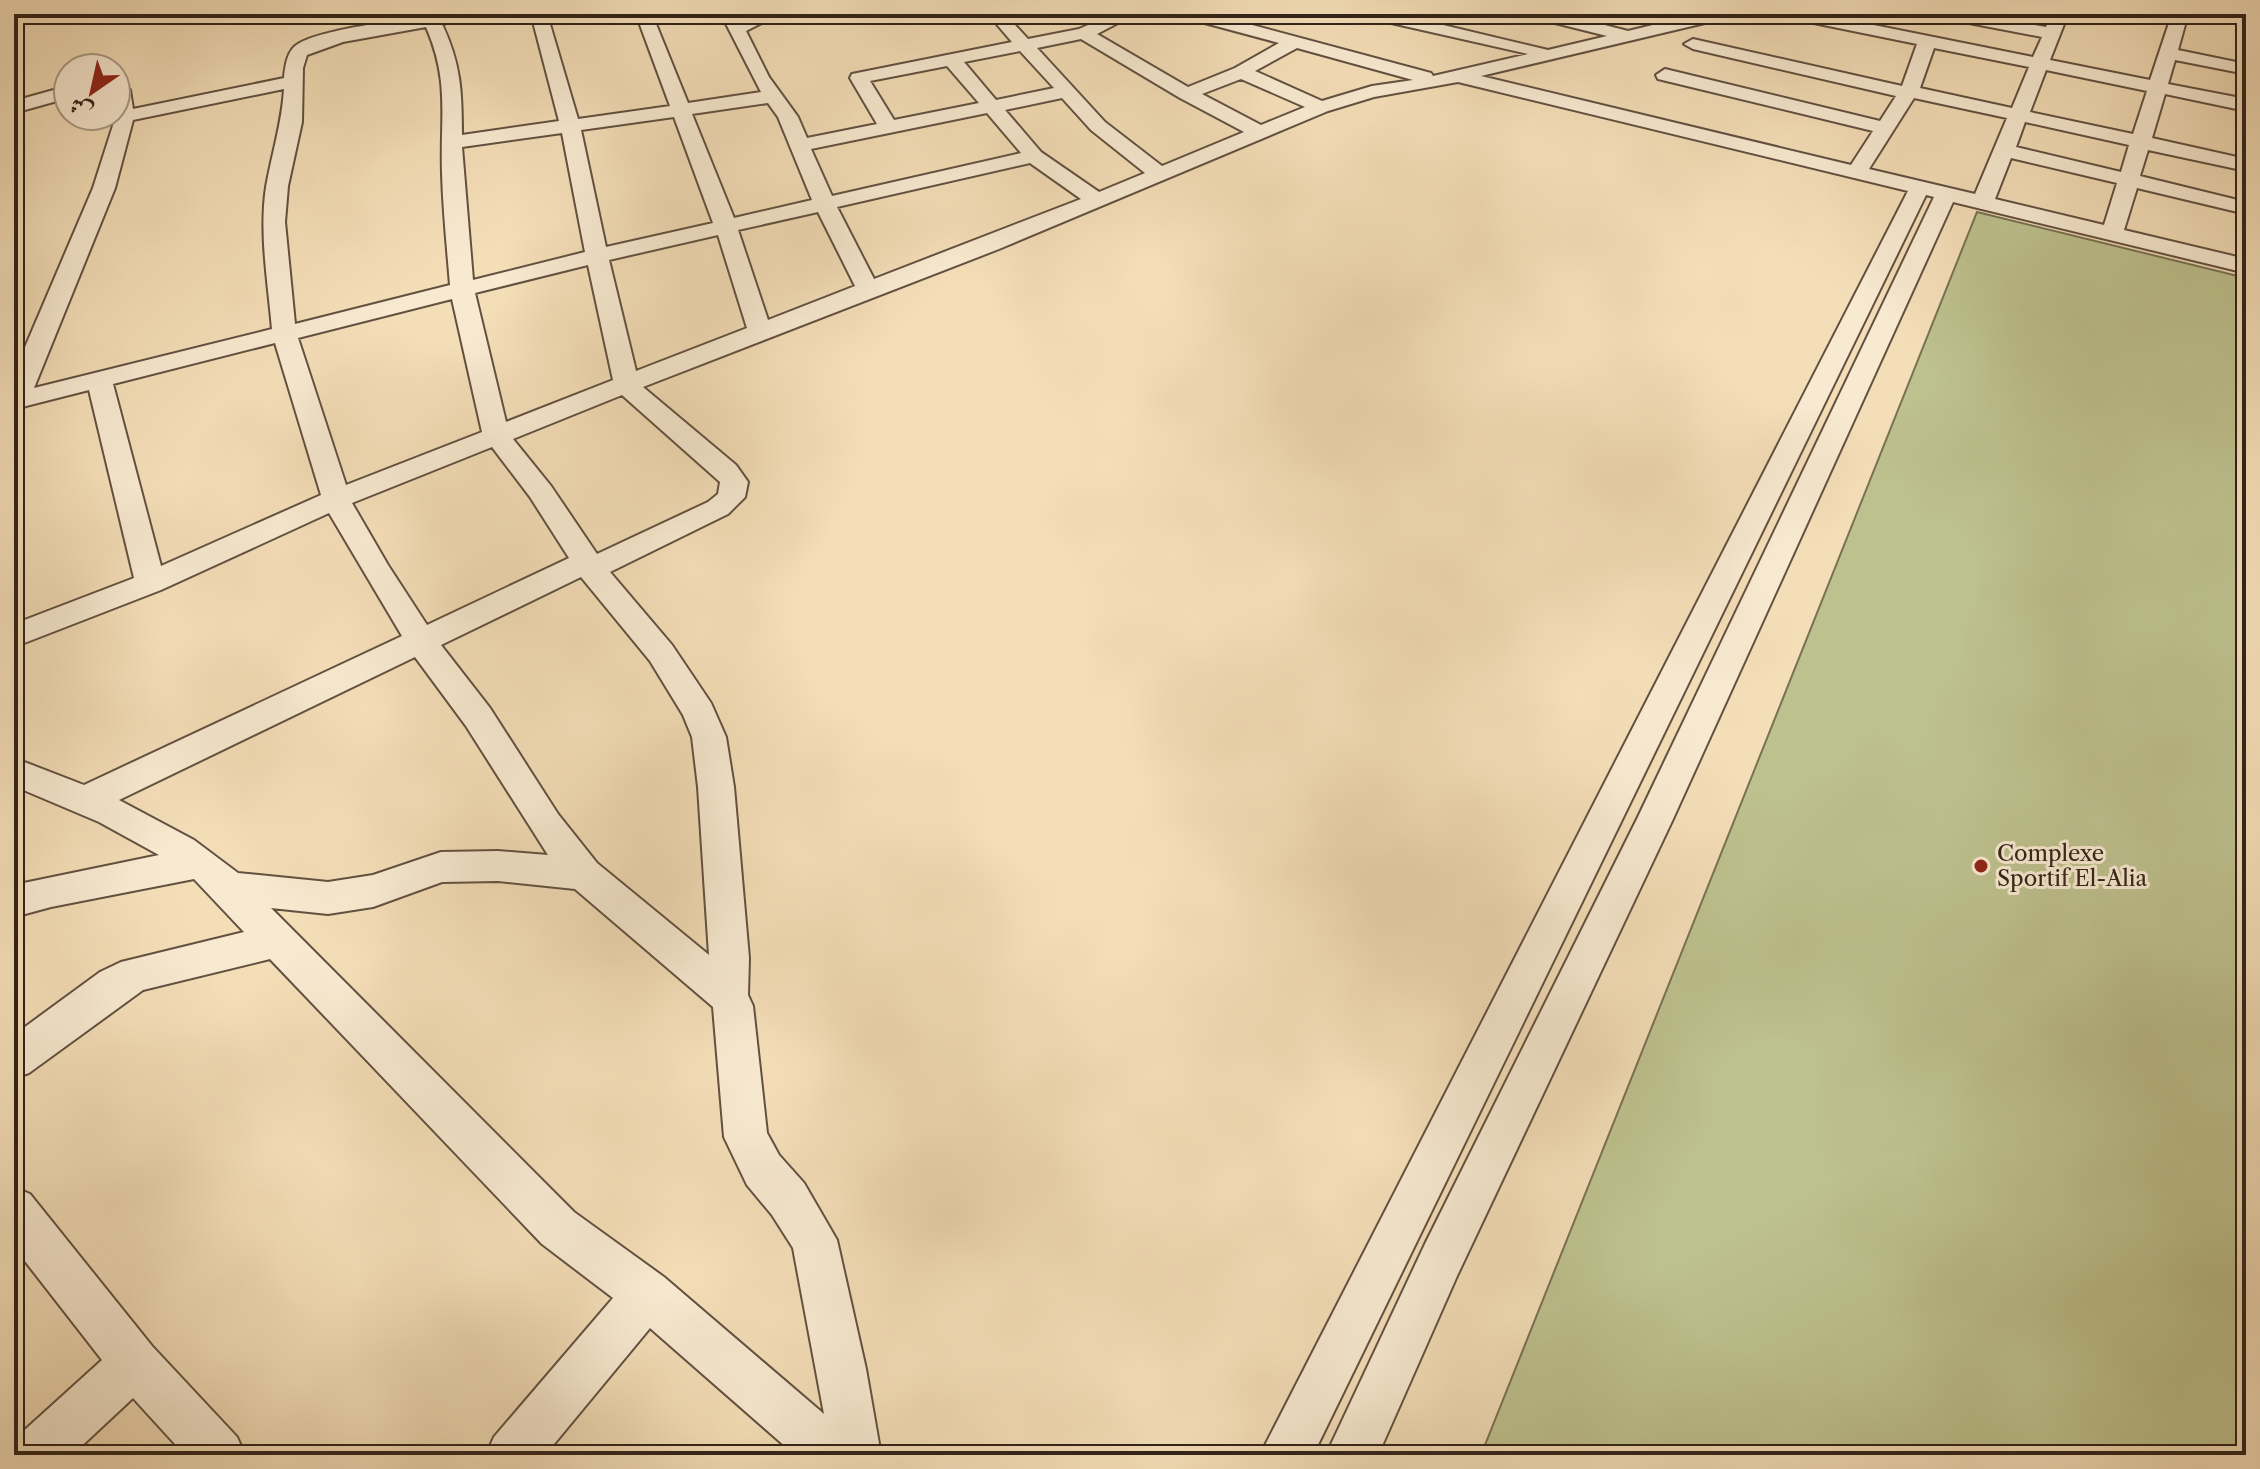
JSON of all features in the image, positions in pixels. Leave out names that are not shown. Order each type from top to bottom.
[{"type":"street","points":[[468,14],[340,37],[303,48],[298,54],[292,122],[277,186],[274,222],[284,332],[336,499],[374,568],[422,643],[478,717],[545,824],[584,874],[728,995],[733,1006],[746,1137],[763,1170],[788,1199],[814,1240],[837,1339],[855,1455]]},
{"type":"street","points":[[85,800],[718,508],[731,497],[734,482],[726,471],[627,386],[570,125],[539,14]]},
{"type":"street","points":[[644,14],[726,227],[760,332]]},
{"type":"street","points":[[771,14],[733,21],[760,77],[775,96],[801,145],[825,205],[868,289]]},
{"type":"street","points":[[996,14],[1064,92],[1124,149],[1158,173]]},
{"type":"street","points":[[888,126],[859,78],[1084,33],[1127,14]]},
{"type":"street","points":[[1192,14],[1248,21],[1294,42],[1626,117],[2246,266]]},
{"type":"street","points":[[1375,14],[1549,54]]},
{"type":"street","points":[[1541,14],[1693,44],[2246,165]]},
{"type":"street","points":[[14,636],[150,583],[336,499],[868,289],[991,244],[1321,107],[1372,92],[1448,79],[1720,14]]},
{"type":"street","points":[[1794,14],[2246,105]]},
{"type":"street","points":[[1948,14],[2053,34]]},
{"type":"street","points":[[1982,204],[2060,14]]},
{"type":"street","points":[[2112,234],[2131,181],[2180,14]]},
{"type":"street","points":[[433,22],[447,54],[453,86],[452,172],[462,289],[496,435],[541,492],[589,565],[661,653],[699,712],[709,737],[723,863],[728,995]]},
{"type":"street","points":[[1084,33],[1187,94],[1260,132]]},
{"type":"street","points":[[1856,173],[1908,92],[1927,41]]},
{"type":"street","points":[[1187,94],[1241,72],[1294,42]]},
{"type":"street","points":[[1626,117],[1693,44]]},
{"type":"street","points":[[2169,54],[2246,69]]},
{"type":"street","points":[[950,58],[1034,156],[1095,199]]},
{"type":"street","points":[[1241,72],[1321,107]]},
{"type":"street","points":[[132,115],[294,81]]},
{"type":"street","points":[[1655,86],[1886,128]]},
{"type":"street","points":[[801,145],[1064,92]]},
{"type":"street","points":[[14,107],[52,96]]},
{"type":"street","points":[[452,143],[775,96]]},
{"type":"street","points":[[16,402],[104,188],[120,132]]},
{"type":"street","points":[[2003,150],[2246,208]]},
{"type":"street","points":[[16,402],[284,332],[597,256],[1034,156]]},
{"type":"street","points":[[1286,1455],[1932,192]]},
{"type":"street","points":[[1352,1455],[1441,1260],[1655,819],[1932,192]]},
{"type":"street","points":[[100,381],[110,432],[150,583]]},
{"type":"street","points":[[14,771],[85,800],[200,863],[233,888],[277,941],[562,1231],[647,1294],[833,1455]]},
{"type":"street","points":[[14,901],[200,863]]},
{"type":"street","points":[[233,888],[328,898],[384,889],[441,867],[498,866],[584,874]]},
{"type":"street","points":[[14,1059],[114,985],[135,974],[277,941]]},
{"type":"street","points":[[14,1210],[135,1363],[219,1455]]},
{"type":"street","points":[[512,1455],[647,1294]]},
{"type":"street","points":[[35,1455],[135,1363]]},
{"type":"green space","name":"Complexe Sportif El-Alia","points":[[1977,212],[2246,278],[2246,1455],[1481,1455]]},
{"type":"place","name":"Complexe Sportif El-Alia","points":[[1981,866]]}]
